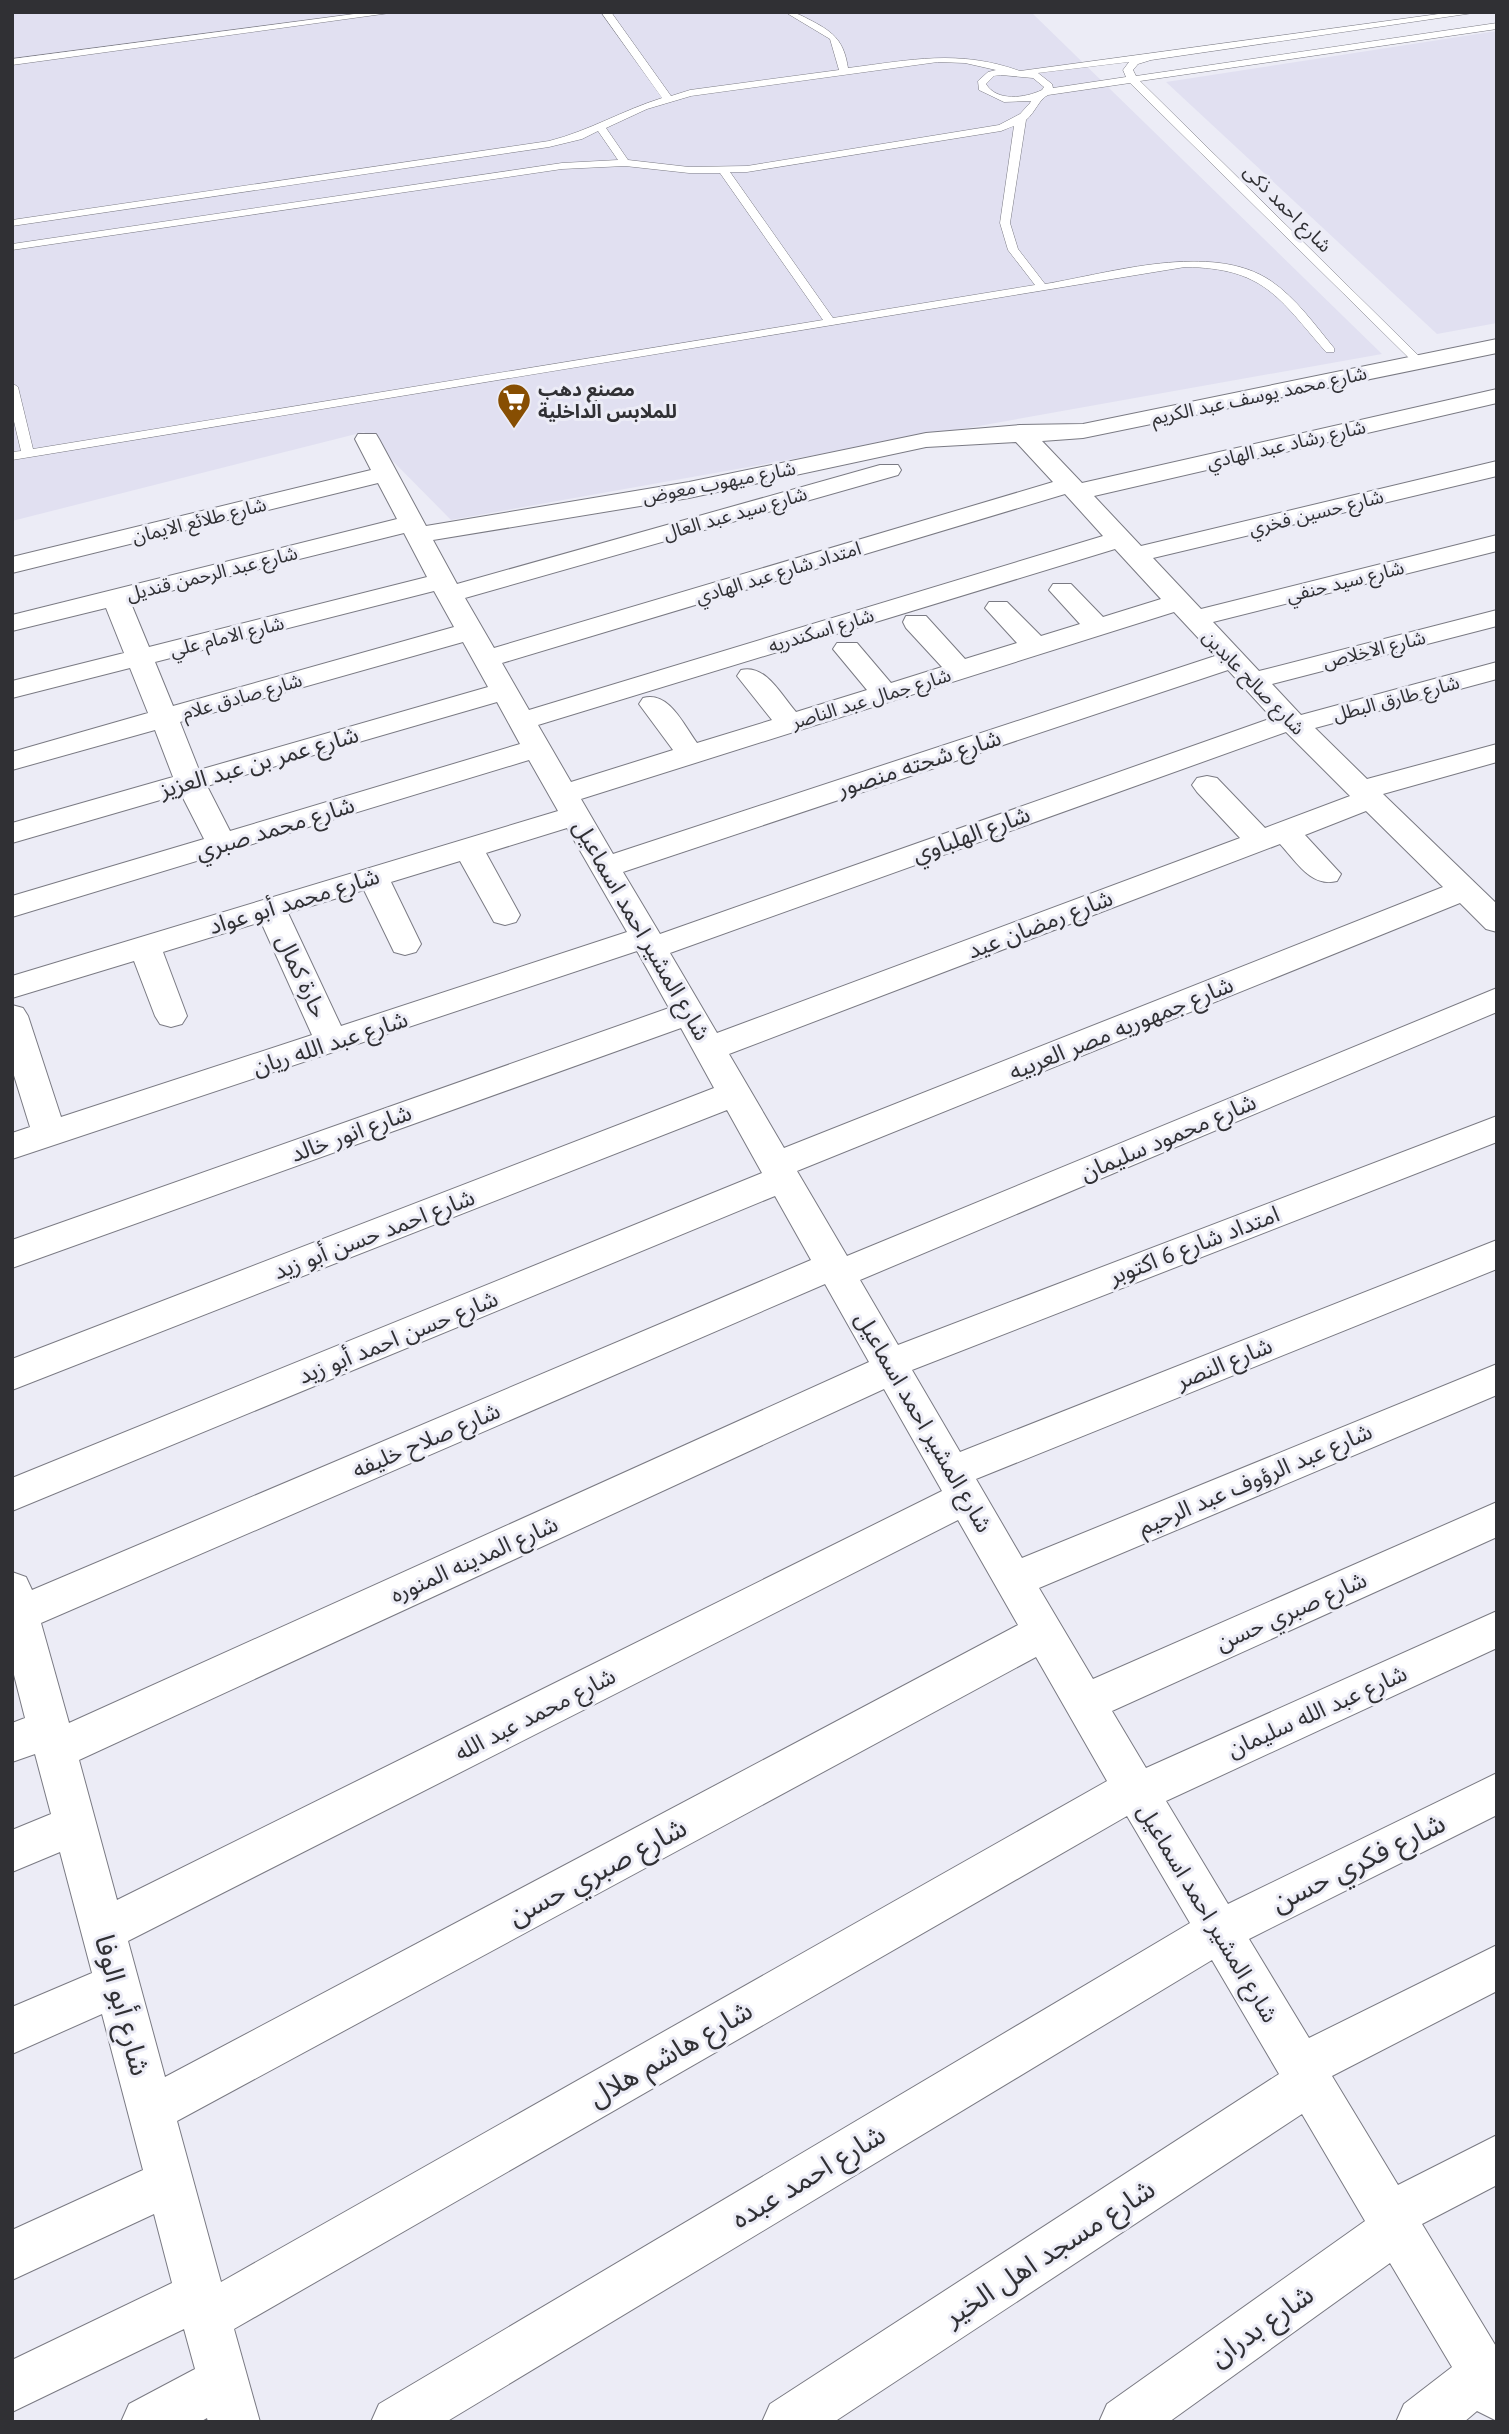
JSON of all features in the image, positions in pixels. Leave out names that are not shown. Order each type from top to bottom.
[{"type":"street","name":"شارع محمد يوسف عبد الكريم","points":[[1020,432],[1083,431],[1497,346]]},
{"type":"street","name":"شارع رشاد عبد الهادي","points":[[1072,488],[1497,396]]},
{"type":"street","name":"شارع صالح عابدين","points":[[1020,432],[1293,723],[1497,922]]},
{"type":"street","name":"شارع ميهوب معوض","points":[[415,529],[688,490],[926,440],[1020,432]]},
{"type":"street","name":"شارع سيد عبد العال","points":[[445,587],[1020,432]]},
{"type":"street","name":"شارع المشير احمد اسماعيل","points":[[367,439],[445,587],[959,1485],[1136,1791],[1490,2385]]},
{"type":"street","name":"شارع حسين فخري","points":[[1127,547],[1497,468]]},
{"type":"street","name":"شارع طلائع الايمان","points":[[12,565],[386,474]]},
{"type":"street","name":"امتداد شارع عبد الهادي","points":[[479,645],[1072,488]]},
{"type":"street","name":"شارع عبد الرحمن قنديل","points":[[12,623],[415,529]]},
{"type":"street","name":"شارع سيد حنفي","points":[[1186,611],[1497,543]]},
{"type":"street","name":"شارع اسكندريه","points":[[522,720],[1127,547]]},
{"type":"street","name":"شارع الامام علي","points":[[12,690],[445,587]]},
{"type":"street","points":[[1062,590],[1098,627]]},
{"type":"street","points":[[115,597],[190,782],[222,844]]},
{"type":"street","points":[[998,608],[1035,647]]},
{"type":"street","name":"شارع جمال عبد الناصر","points":[[570,804],[691,754],[1098,627],[1186,611]]},
{"type":"street","name":"شارع الاخلاص","points":[[1242,670],[1497,618]]},
{"type":"street","points":[[915,622],[960,670]]},
{"type":"street","name":"شارع صادق علام","points":[[12,761],[164,718],[479,645]]},
{"type":"street","points":[[847,649],[886,694]]},
{"type":"street","name":"شارع شحته منصور","points":[[606,867],[1242,670]]},
{"type":"street","name":"شارع طارق البطل","points":[[1293,723],[1497,670]]},
{"type":"street","points":[[751,676],[790,723]]},
{"type":"street","points":[[653,704],[691,754]]},
{"type":"street","name":"شارع عمر بن عبد العزيز","points":[[12,834],[190,782],[522,720]]},
{"type":"street","name":"شارع محمد صبري","points":[[12,907],[222,844],[522,720]]},
{"type":"street","name":"شارع الهلباوي","points":[[649,942],[1293,723]]},
{"type":"street","points":[[1486,756],[1497,780]]},
{"type":"street","name":"شارع رمضان عيد","points":[[710,1048],[1273,836],[1366,795],[1486,756]]},
{"type":"street","points":[[1207,785],[1326,874]]},
{"type":"street","name":"شارع محمد أبو عواد","points":[[12,987],[468,848],[570,804]]},
{"type":"street","points":[[468,848],[505,915]]},
{"type":"street","points":[[373,877],[405,944]]},
{"type":"street","name":"شارع جمهوريه مصر العربيه","points":[[781,1172],[1464,890]]},
{"type":"street","name":"حارة كمال","points":[[271,910],[332,1042]]},
{"type":"street","name":"شارع عبد الله ريان","points":[[12,1146],[649,942]]},
{"type":"street","points":[[145,947],[171,1016]]},
{"type":"street","name":"شارع محمود سليمان","points":[[836,1270],[1497,999]]},
{"type":"street","name":"شارع انور خالد","points":[[12,1254],[689,1013]]},
{"type":"street","points":[[12,1016],[49,1134]]},
{"type":"street","name":"شارع احمد حسن أبو زيد","points":[[12,1375],[735,1093]]},
{"type":"street","name":"امتداد شارع 6 اكتوبر","points":[[892,1365],[1497,1128]]},
{"type":"street","name":"شارع حسن احمد أبو زيد","points":[[12,1495],[781,1172]]},
{"type":"street","name":"شارع النصر","points":[[959,1485],[1497,1254]]},
{"type":"street","name":"شارع صلاح خليفه","points":[[16,1602],[836,1270]]},
{"type":"street","name":"شارع المدينه المنوره","points":[[39,1740],[892,1365]]},
{"type":"street","name":"شارع عبد الرؤوف عبد الرحيم","points":[[1014,1580],[1497,1379]]},
{"type":"street","name":"شارع محمد عبد الله","points":[[103,1930],[959,1485]]},
{"type":"street","name":"شارع صبري حسن","points":[[1085,1703],[1497,1519]]},
{"type":"street","name":"شارع أبو الوفا","points":[[16,1602],[39,1740],[75,1825],[228,2402]]},
{"type":"street","name":"شارع عبد الله سليمان","points":[[1136,1791],[1497,1629]]},
{"type":"street","name":"شارع صبري حسن","points":[[150,2110],[1044,1632]]},
{"type":"street","name":"شارع هاشم هلال","points":[[12,2387],[203,2306],[1136,1791]]},
{"type":"street","name":"شارع فكري حسن","points":[[1219,1931],[1497,1793]]},
{"type":"street","points":[[12,1851],[75,1825]]},
{"type":"street","name":"شارع احمد عبده","points":[[397,2422],[1219,1931]]},
{"type":"street","name":"شارع مسجد اهل الخير","points":[[788,2422],[1305,2074],[1497,1967]]},
{"type":"street","points":[[12,2031],[118,1984]]},
{"type":"street","name":"شارع بدران","points":[[1125,2422],[1394,2221],[1497,2159]]},
{"type":"street","points":[[12,2256],[170,2182]]},
{"type":"street","points":[[1422,2422],[1490,2385]]},
{"type":"street","points":[[147,2422],[228,2402]]},
{"type":"lane","points":[[12,62],[393,12]]},
{"type":"lane","points":[[606,12],[668,99]]},
{"type":"lane","points":[[790,12],[831,34],[839,44],[844,71]]},
{"type":"lane","points":[[12,223],[549,144],[601,128],[668,99],[715,88],[938,59],[965,60],[1024,72],[1475,12]]},
{"type":"lane","points":[[1012,71],[991,74],[984,78],[982,88],[1006,99],[1497,26]]},
{"type":"lane","points":[[1132,79],[1128,70],[1135,62],[1150,57]]},
{"type":"lane","points":[[12,247],[562,166],[625,163],[723,170],[771,166],[976,134],[1021,120],[1034,108],[1049,86],[1045,80],[1024,72]]},
{"type":"lane","name":"شارع احمد ذكى","points":[[1132,79],[1419,362]]},
{"type":"lane","points":[[1021,120],[1017,131],[1005,223],[1013,250],[1042,287]]},
{"type":"lane","points":[[601,128],[625,163]]},
{"type":"lane","points":[[421,163],[432,185]]},
{"type":"lane","points":[[723,170],[830,322]]},
{"type":"lane","points":[[189,197],[198,220]]},
{"type":"lane","points":[[12,456],[1185,264],[1233,266],[1255,273],[1271,284],[1330,350]]},
{"type":"lane","points":[[12,387],[28,453]]},
{"type":"shaded area","points":[[12,12],[1031,12],[1382,354],[451,520],[364,432],[12,521]]},
{"type":"shaded area","points":[[1497,31],[1497,323],[1437,334],[1166,82]]},
{"type":"place","name":"مصنع دهب للملابس الداخلية","points":[[514,430]]}]
